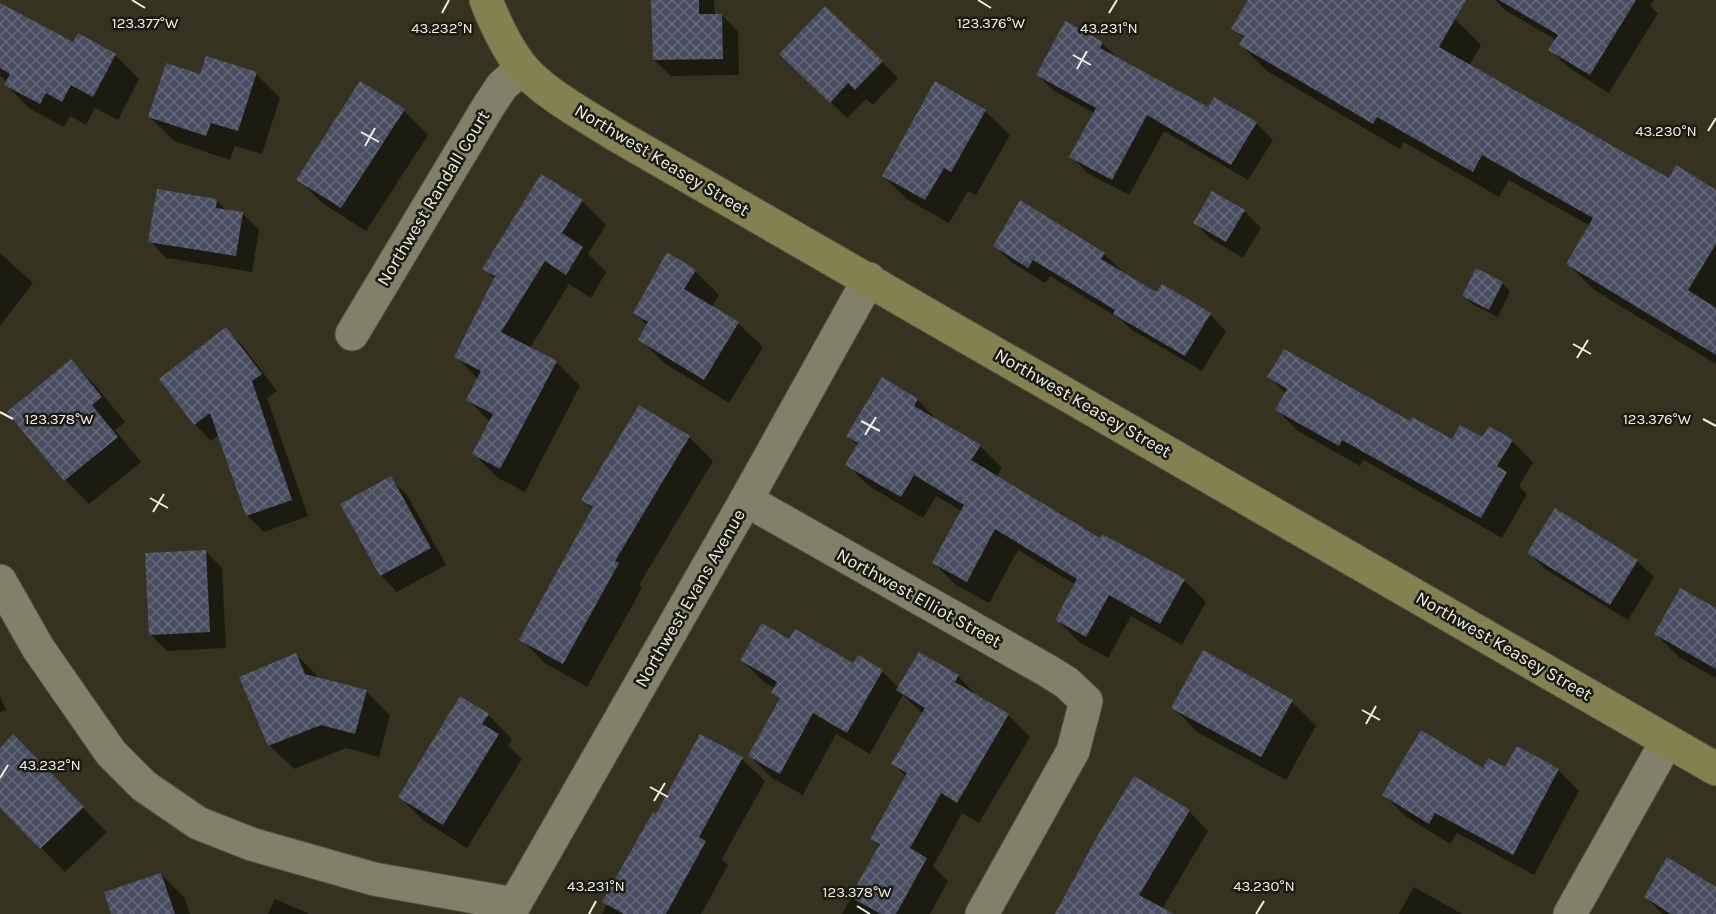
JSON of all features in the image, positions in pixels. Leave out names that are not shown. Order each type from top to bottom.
[{"type":"street","name":"Northwest Keasey Street","points":[[486,0],[495,22],[522,68],[567,104],[616,135],[1716,769]]},
{"type":"street","name":"Northwest Randall Court","points":[[352,334],[488,107],[502,86],[522,68]]},
{"type":"street","name":"Northwest Evans Avenue","points":[[511,909],[746,500],[869,279]]},
{"type":"street","name":"Northwest Elliot Street","points":[[746,500],[1048,671],[1067,683],[1086,701],[1073,751],[982,914]]},
{"type":"street","points":[[0,581],[38,648],[111,753],[144,786],[198,823],[251,844],[374,879],[511,909]]},
{"type":"street","points":[[1570,914],[1667,741]]},
{"type":"building","points":[[651,0],[699,0],[699,14],[722,14],[723,59],[653,60]]},
{"type":"building","points":[[1248,0],[1466,0],[1439,47],[1669,178],[1676,165],[1716,190],[1716,244],[1688,290],[1716,308],[1716,355],[1566,264],[1593,218],[1482,155],[1473,172],[1377,117],[1373,124],[1239,45],[1244,36],[1231,29]]},
{"type":"building","points":[[1499,0],[1636,0],[1590,75],[1548,50],[1558,35]]},
{"type":"building","points":[[0,3],[73,42],[78,33],[116,54],[93,97],[71,85],[62,102],[46,93],[40,104],[4,85],[10,74],[0,68]]},
{"type":"building","points":[[825,6],[883,61],[855,90],[848,83],[830,103],[779,54]]},
{"type":"building","points":[[1065,21],[1103,42],[1100,48],[1208,107],[1214,97],[1257,122],[1231,165],[1147,115],[1112,180],[1069,157],[1096,108],[1036,75]]},
{"type":"building","points":[[206,56],[257,72],[238,131],[211,123],[206,136],[148,117],[166,63],[200,74]]},
{"type":"building","points":[[360,81],[405,109],[341,208],[296,180]]},
{"type":"building","points":[[935,81],[986,110],[951,172],[944,168],[925,200],[882,176]]},
{"type":"building","points":[[541,174],[583,200],[562,233],[583,247],[566,275],[545,261],[501,332],[557,361],[500,469],[472,454],[493,414],[466,400],[481,371],[454,357],[495,276],[482,269]]},
{"type":"building","points":[[157,189],[217,199],[216,208],[243,212],[236,256],[148,242]]},
{"type":"building","points":[[1212,191],[1245,210],[1226,242],[1193,223]]},
{"type":"building","points":[[1020,200],[1105,253],[1101,259],[1156,292],[1162,284],[1211,313],[1185,356],[1113,314],[1115,310],[1033,260],[1028,268],[993,246]]},
{"type":"building","points":[[667,252],[696,270],[684,289],[739,322],[704,380],[638,340],[648,322],[633,313]]},
{"type":"building","points":[[1476,268],[1503,282],[1489,310],[1462,296]]},
{"type":"building","points":[[226,327],[262,374],[252,381],[292,500],[246,516],[210,413],[194,425],[159,379]]},
{"type":"building","points":[[1284,349],[1410,421],[1412,417],[1452,439],[1460,425],[1482,437],[1489,426],[1513,440],[1497,466],[1507,472],[1481,518],[1342,440],[1339,446],[1275,410],[1287,389],[1267,377]]},
{"type":"building","points":[[71,359],[102,397],[92,405],[118,437],[64,481],[7,412]]},
{"type":"building","points":[[882,377],[918,399],[914,406],[981,445],[971,460],[1100,538],[1102,534],[1185,579],[1160,624],[1109,595],[1086,637],[1055,620],[1077,579],[995,529],[967,582],[932,563],[964,505],[914,475],[901,497],[845,465],[858,443],[846,436]]},
{"type":"building","points":[[639,405],[690,436],[615,561],[619,563],[563,664],[519,640],[593,507],[581,500]]},
{"type":"building","points":[[391,476],[431,548],[380,576],[340,504]]},
{"type":"building","points":[[1555,508],[1638,560],[1610,605],[1527,553]]},
{"type":"building","points":[[206,550],[210,632],[149,635],[145,553]]},
{"type":"building","points":[[1680,588],[1716,608],[1716,669],[1654,634]]},
{"type":"building","points":[[762,623],[789,639],[795,629],[853,663],[858,655],[883,670],[847,733],[813,713],[780,774],[748,756],[780,698],[771,693],[777,682],[740,660]]},
{"type":"building","points":[[1203,650],[1293,700],[1261,757],[1171,708]]},
{"type":"building","points":[[919,652],[959,675],[955,682],[1009,714],[957,803],[941,793],[910,848],[927,858],[896,914],[881,914],[850,897],[880,844],[870,839],[907,773],[891,764],[925,708],[896,690]]},
{"type":"building","points":[[296,653],[305,674],[367,690],[355,734],[321,725],[268,746],[239,677]]},
{"type":"building","points":[[460,696],[489,714],[482,724],[499,734],[443,825],[398,797]]},
{"type":"building","points":[[1421,730],[1483,768],[1488,758],[1505,767],[1517,746],[1559,769],[1513,855],[1435,813],[1429,824],[1382,795]]},
{"type":"building","points":[[13,734],[84,807],[40,849],[0,808],[0,748]]},
{"type":"building","points":[[700,734],[743,757],[699,837],[706,841],[666,914],[624,914],[602,902],[653,812],[656,814]]},
{"type":"building","points":[[1134,776],[1190,810],[1139,895],[1174,914],[1055,914],[1098,835]]},
{"type":"building","points":[[1667,857],[1716,887],[1716,914],[1671,914],[1644,897]]},
{"type":"building","points":[[161,873],[175,914],[111,914],[104,892]]}]
